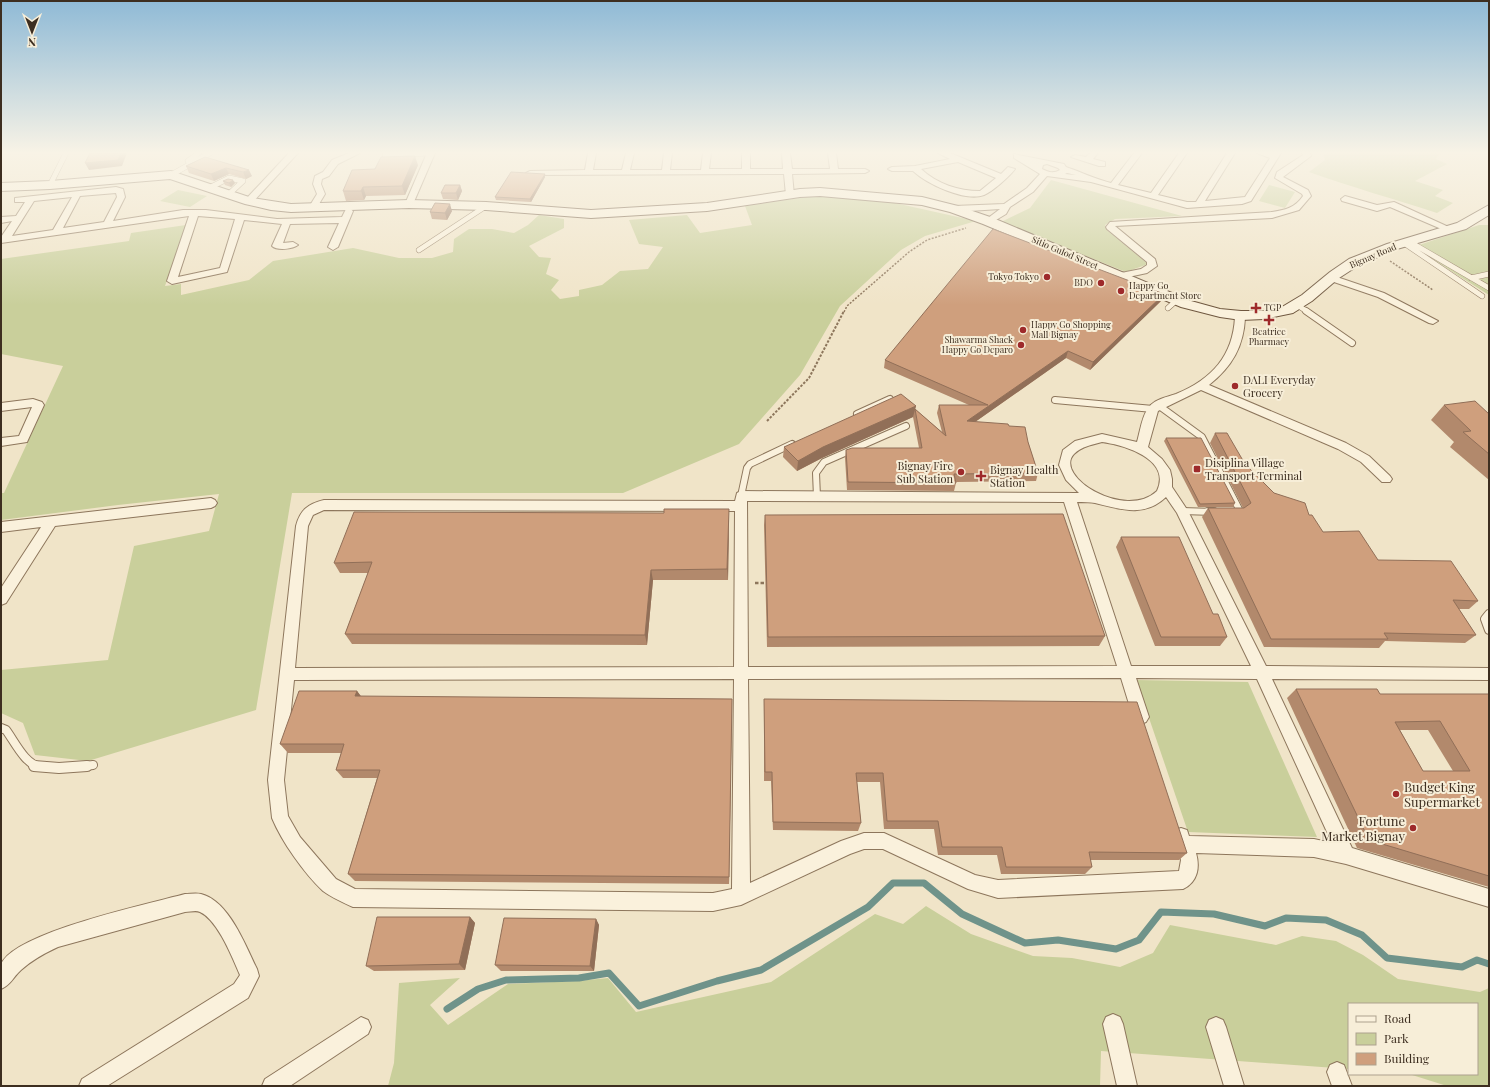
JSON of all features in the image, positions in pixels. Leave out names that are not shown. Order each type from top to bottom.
[{"type":"main road","name":"Sitio Gulod Street","points":[[261,204],[271,206],[313,207],[409,204],[486,206],[591,214],[707,207],[730,204]]},
{"type":"main road","name":"Sitio Gulod Street","points":[[930,204],[954,209],[988,221],[1119,276],[1172,304],[1240,317]]},
{"type":"main road","name":"Bignay Road","points":[[1240,317],[1277,313],[1297,305],[1352,263],[1407,242],[1449,230],[1487,214]]},
{"type":"street","points":[[3,239],[28,204]]},
{"type":"street","points":[[57,232],[72,204]]},
{"type":"street","points":[[107,224],[118,204]]},
{"type":"street","points":[[988,221],[1003,212],[1006,206],[1009,204]]},
{"type":"street","points":[[1181,204],[1199,204]]},
{"type":"street","points":[[1119,276],[1144,271],[1152,266],[1152,261],[1114,232],[1110,227],[1113,224],[1272,215],[1291,212],[1302,206],[1303,204]]},
{"type":"street","points":[[1362,204],[1377,208],[1391,204],[1449,230]]},
{"type":"street","points":[[954,209],[1006,206]]},
{"type":"street","points":[[333,247],[349,211]]},
{"type":"street","points":[[194,213],[172,281],[224,270],[240,218]]},
{"type":"street","points":[[3,239],[194,213],[287,222],[345,220]]},
{"type":"street","points":[[1,220],[18,218]]},
{"type":"street","points":[[287,222],[277,246],[293,245]]},
{"type":"street","points":[[1331,278],[1381,295],[1433,321]]},
{"type":"street","points":[[1141,449],[1155,407],[1202,386],[1224,368],[1235,348],[1241,329],[1240,317]]},
{"type":"street","points":[[1202,386],[1354,452],[1365,459],[1386,479]]},
{"type":"street","points":[[1,407],[33,403],[38,405],[24,437],[1,442]]},
{"type":"street","points":[[1092,498],[1073,482],[1066,471],[1065,461],[1068,451],[1082,442],[1102,438],[1118,440],[1150,454],[1160,465],[1166,477],[1166,488],[1182,511],[1262,673],[1346,855]]},
{"type":"street","points":[[1166,488],[1159,498],[1147,505],[1114,505],[1092,498],[817,497],[741,501],[324,505],[311,509],[304,517],[302,526],[276,780],[280,818],[294,842],[330,885],[353,898],[713,902],[741,896],[847,847],[864,841],[884,841],[974,883],[998,889],[1183,880],[1189,876],[1191,869],[1176,822]]},
{"type":"street","points":[[1069,498],[1146,732]]},
{"type":"street","points":[[741,501],[741,896]]},
{"type":"street","points":[[1,527],[211,503]]},
{"type":"street","points":[[1,599],[52,520]]},
{"type":"street","points":[[287,674],[1126,672],[1489,674]]},
{"type":"street","points":[[1184,844],[1314,848],[1346,855],[1489,898]]},
{"type":"street","points":[[1,980],[13,964],[35,948],[56,938],[185,903],[201,903],[211,909],[232,936],[250,976],[241,991],[89,1086]]},
{"type":"street","points":[[1112,1024],[1126,1086]]},
{"type":"street","points":[[272,1086],[361,1027]]},
{"type":"street","points":[[1216,1027],[1234,1086]]},
{"type":"lane","points":[[419,250],[486,206]]},
{"type":"lane","points":[[1407,242],[1489,288]]},
{"type":"lane","points":[[1407,242],[1482,296]]},
{"type":"lane","points":[[1471,278],[1489,274]]},
{"type":"lane","points":[[1297,305],[1352,343]]},
{"type":"lane","points":[[848,418],[890,399]]},
{"type":"lane","points":[[1055,400],[1155,407],[1202,437],[1240,510],[1236,513],[1228,513]]},
{"type":"lane","points":[[817,497],[816,471],[824,462],[906,426]]},
{"type":"lane","points":[[741,501],[747,468],[750,464],[799,441]]},
{"type":"lane","points":[[1182,511],[1221,512]]},
{"type":"lane","points":[[1489,614],[1485,619],[1489,630]]},
{"type":"lane","points":[[1,728],[6,730],[28,761],[35,766],[59,768],[93,765]]},
{"type":"path","points":[[767,421],[808,378],[847,306],[909,252],[927,240],[988,221]]},
{"type":"path","points":[[1378,252],[1433,290]]},
{"type":"path","points":[[740,583],[772,583]]},
{"type":"green space","points":[[174,204],[195,204],[190,207]]},
{"type":"green space","points":[[760,204],[898,204],[976,221],[925,236],[901,250],[840,306],[800,375],[739,444],[623,493],[292,493],[256,710],[88,761],[35,755],[23,723],[1,713],[1,670],[108,660],[134,546],[209,531],[219,494],[1,520],[1,493],[4,493],[63,366],[1,354],[1,259],[129,241],[131,233],[186,225],[165,286],[181,284],[181,295],[249,280],[273,261],[353,248],[399,258],[432,258],[453,252],[454,239],[469,229],[492,229],[514,233],[528,225],[539,215],[564,219],[564,228],[529,246],[539,257],[551,258],[546,274],[559,280],[551,290],[560,299],[579,296],[579,290],[602,285],[620,271],[648,269],[663,247],[639,244],[629,220],[687,215],[700,233],[752,225],[745,206]]},
{"type":"green space","points":[[1033,204],[1137,204],[1182,216],[1115,219],[1105,225],[1108,231],[1148,264],[1126,272],[1001,222],[1030,208]]},
{"type":"green space","points":[[1269,204],[1288,204],[1285,208]]},
{"type":"green space","points":[[1407,204],[1452,204],[1437,213]]},
{"type":"green space","points":[[1479,225],[1489,225],[1489,295],[1413,247]]},
{"type":"green space","points":[[1136,680],[1248,682],[1317,837],[1188,832]]},
{"type":"green space","points":[[926,906],[971,934],[1033,956],[1072,958],[1120,967],[1153,953],[1170,925],[1276,945],[1302,936],[1336,941],[1363,955],[1398,979],[1480,992],[1489,988],[1489,1086],[1447,1086],[1412,1075],[1478,1075],[1478,1003],[1348,1003],[1348,1069],[1101,1051],[1100,1086],[388,1086],[394,1063],[399,983],[460,978],[430,1005],[448,1025],[508,984],[608,978],[636,1012],[771,982],[875,914],[903,924]]},
{"type":"building","points":[[435,204],[450,204],[445,213],[430,212]]},
{"type":"building","name":"Happy Go Shopping Mall Bignay","points":[[993,229],[1164,294],[1093,362],[1068,351],[967,421],[1008,424],[1009,426],[1025,427],[1038,473],[954,474],[956,483],[848,482],[846,450],[852,448],[922,448],[915,409],[946,436],[939,405],[988,405],[885,360]]},
{"type":"building","points":[[901,394],[916,406],[823,447],[798,461],[784,447]]},
{"type":"building","points":[[1475,401],[1489,414],[1489,454],[1463,432],[1471,431],[1444,405]]},
{"type":"building","points":[[1215,433],[1227,433],[1245,464],[1274,493],[1305,503],[1309,515],[1312,515],[1323,532],[1359,531],[1378,560],[1451,561],[1478,601],[1453,600],[1476,635],[1384,633],[1388,639],[1271,639],[1208,508],[1244,508],[1251,503]]},
{"type":"building","points":[[1166,438],[1201,438],[1235,503],[1200,504]]},
{"type":"building","points":[[664,509],[729,509],[727,569],[651,570],[645,635],[345,634],[372,562],[334,563],[354,512],[664,513]]},
{"type":"building","points":[[1063,514],[1105,636],[768,637],[765,515]]},
{"type":"building","points":[[1121,537],[1179,537],[1213,614],[1218,614],[1227,637],[1161,637]]},
{"type":"building","points":[[1296,689],[1377,689],[1380,694],[1489,694],[1489,876],[1369,840]],"holes":[[[1440,721],[1470,771],[1423,771],[1395,722]]]},
{"type":"building","points":[[299,691],[357,691],[355,696],[732,699],[729,877],[348,874],[380,770],[336,770],[344,744],[280,744]]},
{"type":"building","points":[[764,699],[1137,702],[1187,853],[1089,852],[1092,867],[1006,867],[1002,847],[942,847],[938,821],[887,821],[883,773],[856,773],[861,823],[773,822],[772,772],[765,772]]},
{"type":"building","points":[[377,917],[470,917],[459,964],[366,966]]},
{"type":"building","points":[[504,918],[596,919],[590,966],[495,965]]},
{"type":"waterway","points":[[447,1009],[478,989],[506,980],[579,978],[609,973],[639,1006],[717,981],[761,970],[868,907],[893,883],[924,883],[962,914],[1025,943],[1058,940],[1116,949],[1139,940],[1161,912],[1214,914],[1265,926],[1286,918],[1326,920],[1362,935],[1387,958],[1462,967],[1477,960],[1489,964]]},
{"type":"place","name":"Tokyo Tokyo","points":[[1047,277]]},
{"type":"place","name":"BDO","points":[[1101,283]]},
{"type":"place","name":"Happy Go Department Store","points":[[1121,291]]},
{"type":"place","name":"TGP","points":[[1256,308]]},
{"type":"place","name":"Beatrice Pharmacy","points":[[1269,320]]},
{"type":"place","name":"Happy Go Shopping Mall Bignay","points":[[1023,330]]},
{"type":"place","name":"Shawarma Shack Happy Go Deparo","points":[[1021,345]]},
{"type":"place","name":"DALI Everyday Grocery","points":[[1235,386]]},
{"type":"place","name":"Disiplina Village Transport Terminal","points":[[1197,469]]},
{"type":"place","name":"Bignay Fire Sub Station","points":[[961,472]]},
{"type":"place","name":"Bignay Health Station","points":[[981,476]]},
{"type":"place","name":"Budget King Supermarket","points":[[1396,794]]},
{"type":"place","name":"Fortune Market Bignay","points":[[1413,828]]}]
